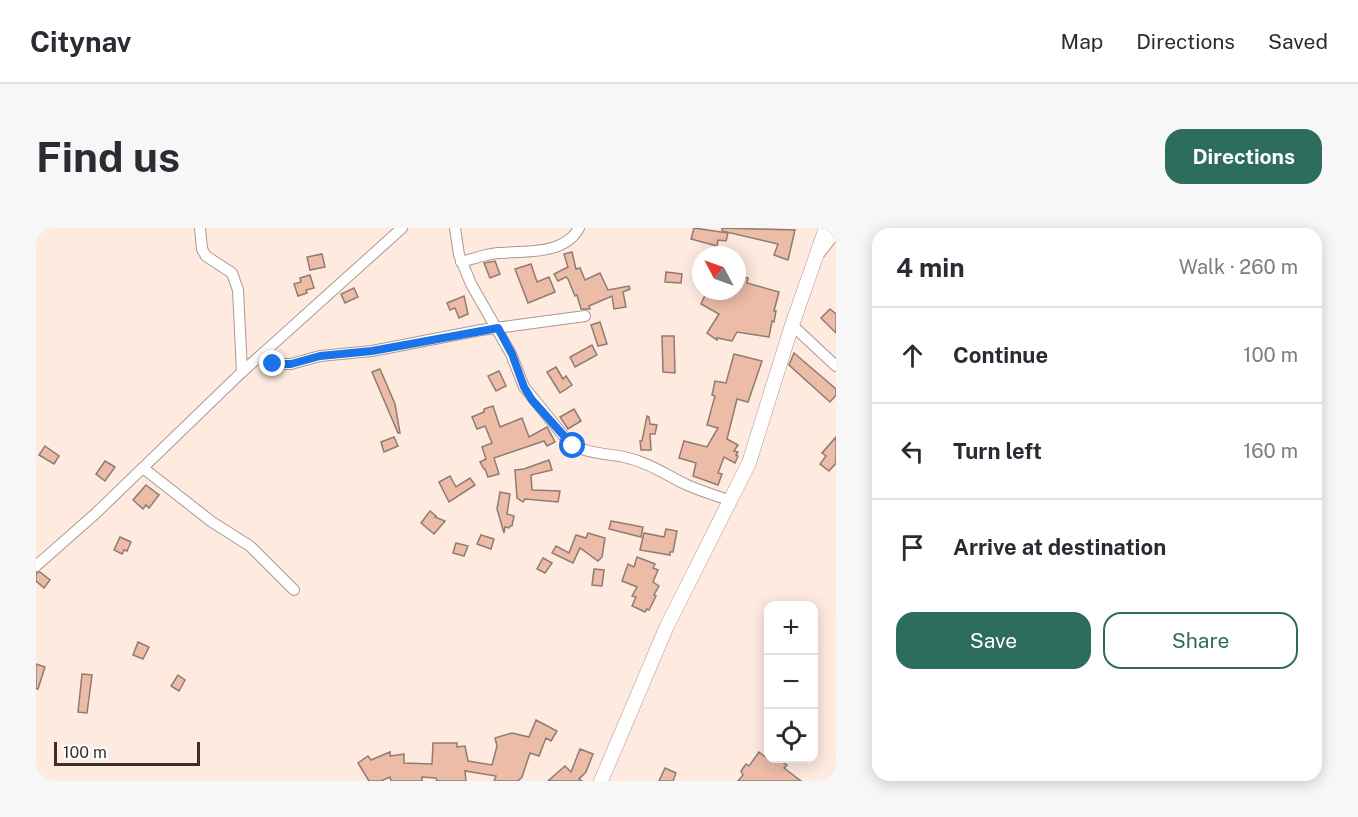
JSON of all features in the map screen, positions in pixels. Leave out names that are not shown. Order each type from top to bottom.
[{"type":"street","points":[[200,228],[202,249],[206,256],[232,273],[238,290],[242,372]]},
{"type":"street","points":[[36,566],[95,514],[242,372],[402,228]]},
{"type":"street","points":[[455,228],[461,262],[471,284],[512,354],[528,393],[573,446],[649,464],[691,486],[731,501]]},
{"type":"street","points":[[461,262],[496,253],[528,253],[556,246],[570,241],[579,228]]},
{"type":"street","points":[[601,781],[667,626],[749,463],[826,228]]},
{"type":"street","points":[[815,259],[836,232]]},
{"type":"street","points":[[261,356],[273,364],[291,364],[320,356],[372,351],[498,328],[585,316]]},
{"type":"street","points":[[792,326],[836,366]]},
{"type":"street","points":[[143,468],[212,522],[250,546],[294,590]]},
{"type":"building","points":[[694,228],[728,233],[726,241],[718,240],[717,246],[691,239]]},
{"type":"building","points":[[722,228],[795,230],[788,260],[774,255],[778,244],[722,231]]},
{"type":"building","points":[[572,252],[576,269],[580,268],[585,280],[600,273],[608,290],[629,286],[630,289],[623,292],[626,307],[614,309],[612,296],[589,306],[590,309],[581,309],[577,295],[575,296],[568,279],[566,277],[558,281],[554,274],[568,267],[564,254]]},
{"type":"building","points":[[322,254],[325,267],[310,270],[307,257]]},
{"type":"building","points":[[495,261],[500,274],[490,278],[484,263]]},
{"type":"building","points":[[531,264],[537,282],[549,277],[555,292],[528,303],[515,269]]},
{"type":"building","points":[[666,272],[682,274],[681,283],[665,282]]},
{"type":"building","points":[[310,275],[314,288],[298,296],[294,284],[301,282],[300,278]]},
{"type":"building","points":[[746,278],[748,278],[747,283],[779,292],[769,337],[737,332],[732,341],[717,338],[717,340],[707,333],[719,314],[701,304],[703,300],[746,300]]},
{"type":"building","points":[[354,288],[358,297],[345,303],[341,294]]},
{"type":"building","points":[[464,296],[468,314],[459,318],[455,308],[450,310],[447,303]]},
{"type":"building","points":[[830,309],[836,314],[836,333],[821,318]]},
{"type":"building","points":[[600,322],[607,344],[598,346],[591,325]]},
{"type":"building","points":[[662,336],[674,336],[675,373],[663,372]]},
{"type":"building","points":[[592,345],[597,355],[575,367],[570,357]]},
{"type":"building","points":[[794,353],[836,389],[836,395],[830,402],[789,365]]},
{"type":"building","points":[[734,354],[762,361],[748,402],[737,399],[727,439],[738,445],[734,451],[738,452],[736,455],[738,456],[735,463],[724,457],[718,473],[722,474],[718,485],[693,476],[696,463],[679,458],[684,441],[707,447],[718,428],[707,425],[715,396],[712,395],[715,381],[726,383]]},
{"type":"building","points":[[556,367],[563,379],[566,376],[572,385],[560,393],[547,372]]},
{"type":"building","points":[[380,369],[395,404],[400,433],[398,433],[372,372]]},
{"type":"building","points":[[499,371],[506,386],[496,391],[488,376]]},
{"type":"building","points":[[493,406],[500,427],[522,418],[529,437],[547,427],[555,442],[547,446],[544,441],[494,458],[499,474],[488,477],[480,462],[486,459],[482,447],[492,443],[485,426],[477,429],[472,417]]},
{"type":"building","points":[[574,409],[581,421],[568,429],[560,417]]},
{"type":"building","points":[[647,416],[650,424],[657,425],[655,434],[650,434],[651,450],[641,450],[640,441],[642,441]]},
{"type":"building","points":[[394,437],[398,446],[384,452],[381,442]]},
{"type":"building","points":[[836,437],[836,463],[829,471],[820,464],[826,456],[822,453]]},
{"type":"building","points":[[45,446],[59,456],[54,464],[39,455]]},
{"type":"building","points":[[549,460],[552,470],[531,475],[532,490],[560,491],[558,502],[525,499],[523,502],[517,498],[515,470]]},
{"type":"building","points":[[105,461],[115,467],[105,481],[96,474]]},
{"type":"building","points":[[450,476],[456,487],[470,478],[475,485],[449,502],[439,482]]},
{"type":"building","points":[[146,485],[159,495],[149,508],[146,505],[143,509],[133,500]]},
{"type":"building","points":[[500,492],[510,494],[507,514],[514,516],[512,526],[505,527],[504,533],[497,509]]},
{"type":"building","points":[[430,511],[435,517],[445,521],[434,534],[421,523]]},
{"type":"building","points":[[611,521],[643,527],[641,537],[609,529]]},
{"type":"building","points":[[666,529],[677,531],[673,552],[670,552],[670,555],[640,550],[644,533],[664,537]]},
{"type":"building","points":[[588,533],[605,538],[602,557],[598,561],[580,548],[573,563],[552,553],[556,546],[569,553],[576,535],[586,538]]},
{"type":"building","points":[[481,535],[494,539],[491,549],[477,544]]},
{"type":"building","points":[[120,537],[131,542],[127,551],[124,550],[122,554],[114,550]]},
{"type":"building","points":[[456,543],[468,546],[464,556],[453,553]]},
{"type":"building","points":[[637,557],[655,564],[653,568],[658,570],[653,582],[659,586],[654,595],[656,596],[649,610],[645,612],[632,606],[636,597],[632,596],[637,587],[622,581],[628,564],[634,567]]},
{"type":"building","points":[[543,558],[552,563],[545,573],[537,569]]},
{"type":"building","points":[[594,569],[604,570],[602,586],[592,585]]},
{"type":"building","points":[[40,572],[50,580],[44,588],[36,581],[36,573]]},
{"type":"building","points":[[138,642],[149,647],[143,659],[133,655]]},
{"type":"building","points":[[36,664],[45,667],[38,689],[36,689]]},
{"type":"building","points":[[82,674],[92,675],[87,713],[78,712]]},
{"type":"building","points":[[178,675],[185,680],[179,691],[171,686]]},
{"type":"building","points":[[536,720],[557,731],[551,741],[546,738],[539,756],[530,753],[522,777],[518,781],[494,781],[496,776],[465,771],[466,781],[437,781],[436,778],[422,777],[422,781],[391,781],[390,777],[381,781],[369,781],[358,763],[368,756],[371,760],[390,752],[390,756],[404,754],[404,763],[432,764],[433,743],[457,743],[457,747],[465,746],[468,761],[492,765],[497,746],[495,738],[512,733],[529,737]]},
{"type":"building","points":[[580,749],[593,754],[586,772],[579,779],[582,781],[548,781],[565,766],[571,772]]},
{"type":"building","points":[[759,752],[764,756],[764,763],[784,763],[787,765],[784,768],[801,781],[738,781],[743,775],[741,771],[746,764],[749,766]]},
{"type":"building","points":[[665,768],[676,773],[673,781],[659,781]]},
{"type":"route","points":[[273,364],[291,364],[320,356],[372,351],[498,328],[532,400],[573,446]]}]
